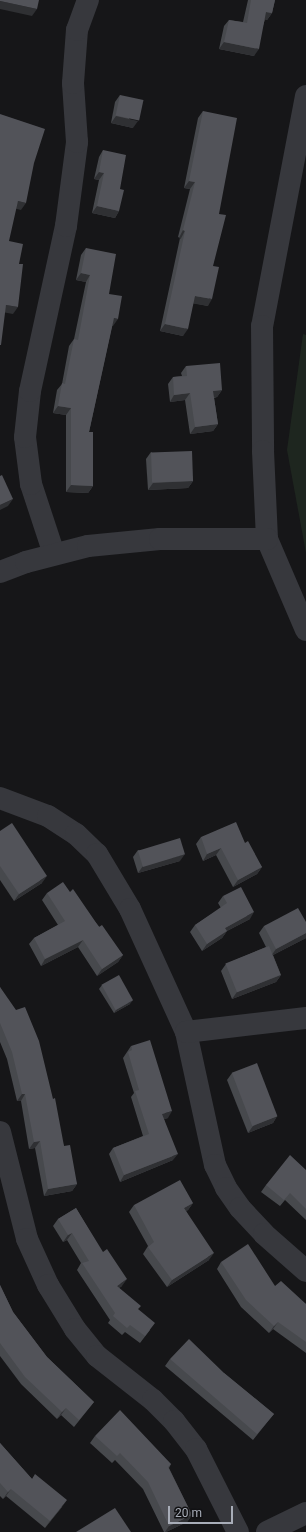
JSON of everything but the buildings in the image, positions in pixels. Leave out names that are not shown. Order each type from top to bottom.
[{"type":"street","points":[[54,554],[31,484],[25,438],[30,391],[66,226],[77,142],[74,83],[77,30],[88,0]]},
{"type":"street","points":[[306,96],[262,326],[263,451],[267,538],[273,558],[306,630]]},
{"type":"street","points":[[0,572],[54,554],[88,546],[160,539],[267,538]]},
{"type":"street","points":[[0,798],[48,816],[76,834],[97,854],[130,909],[186,1032],[215,1165],[226,1188],[240,1208],[264,1234],[306,1270]]},
{"type":"street","points":[[186,1032],[306,1018]]},
{"type":"street","points":[[0,1132],[27,1239],[48,1284],[75,1329],[97,1356],[152,1400],[174,1421],[196,1449],[238,1532]]},
{"type":"street","points":[[267,1532],[306,1513]]},
{"type":"shaded area","points":[[303,334],[306,335],[306,553],[287,450]]}]
